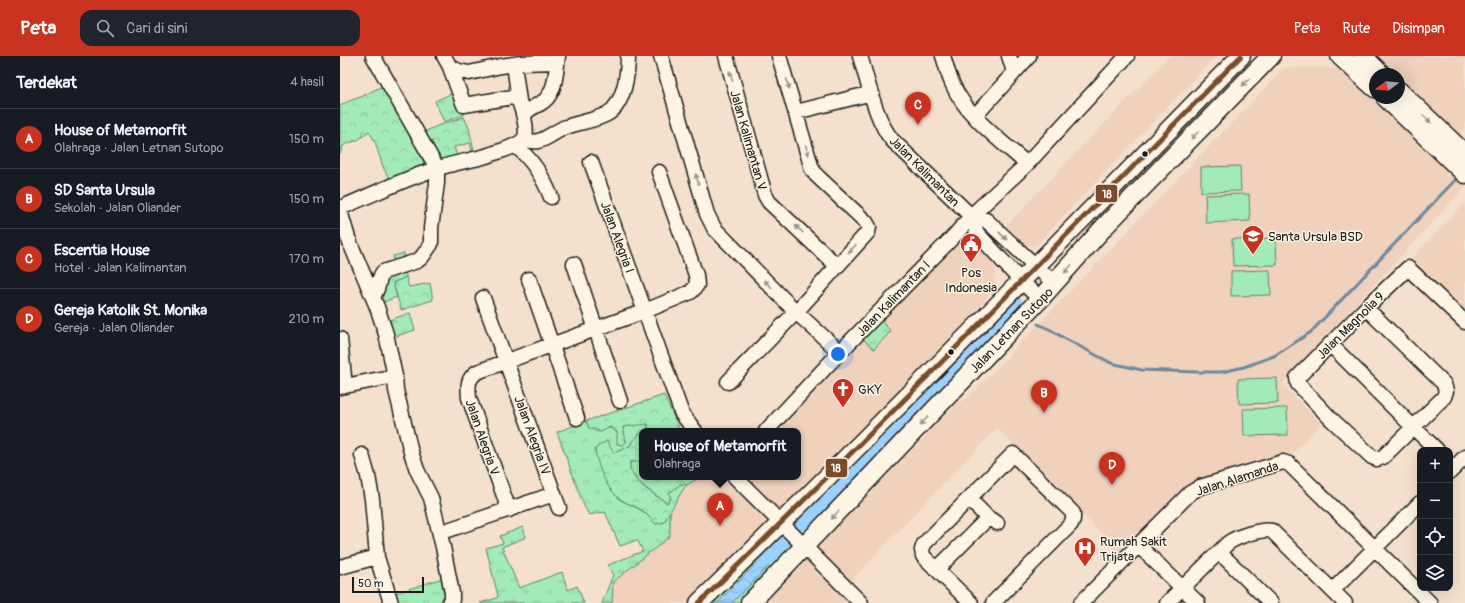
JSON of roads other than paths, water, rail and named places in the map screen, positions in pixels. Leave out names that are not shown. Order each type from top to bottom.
[{"type":"main road","name":"Jalan Letnan Sutopo","points":[[750,603],[793,535],[1021,281],[1241,56]]},
{"type":"main road","name":"Jalan Letnan Sutopo","points":[[699,603],[793,535],[1040,299],[1055,284],[1105,226],[1271,56]]},
{"type":"main road","points":[[1340,56],[1369,83]]},
{"type":"main road","points":[[1363,56],[1375,68]]},
{"type":"main road","points":[[1405,98],[1461,159]]},
{"type":"main road","points":[[1393,104],[1461,159]]},
{"type":"street","points":[[373,56],[437,168],[437,183],[431,228],[431,244],[422,257],[417,261],[383,272],[379,279],[377,292],[373,296]]},
{"type":"street","points":[[449,603],[452,600],[452,593],[443,547],[431,498],[417,470],[411,452],[396,390],[395,376],[386,334],[373,296],[348,238],[340,210],[437,168],[477,159],[519,143],[537,142],[566,127],[606,115],[614,110],[625,86],[628,56]]},
{"type":"street","points":[[661,56],[707,214],[714,228],[796,312],[840,352]]},
{"type":"street","name":"Jalan Kalimantan V","points":[[726,56],[765,196],[837,266]]},
{"type":"street","points":[[728,382],[796,312],[868,232],[869,227],[866,222],[814,173],[779,56]]},
{"type":"street","name":"Jalan Kalimantan","points":[[860,56],[885,132],[971,216],[986,220],[1055,284]]},
{"type":"street","points":[[943,56],[955,89],[975,116],[1027,164]]},
{"type":"street","points":[[1009,56],[1014,72]]},
{"type":"street","points":[[975,116],[1030,56]]},
{"type":"street","name":"Jalan Kalimantan I","points":[[769,428],[840,352],[955,235],[971,216],[1027,164],[1127,56]]},
{"type":"street","points":[[447,62],[459,71],[469,73],[514,64],[557,59],[550,94],[544,102],[528,109],[524,116]]},
{"type":"street","points":[[447,62],[464,105],[513,97],[519,101]]},
{"type":"street","points":[[514,64],[519,101],[524,116],[526,130],[526,136],[519,143]]},
{"type":"street","points":[[796,112],[872,93]]},
{"type":"street","points":[[519,143],[544,181],[551,197]]},
{"type":"street","name":"Jalan Alegria I","points":[[591,162],[682,414],[693,428]]},
{"type":"street","name":"Jalan Alegria V","points":[[509,510],[469,398],[468,382],[477,372],[645,311],[691,292],[697,285],[696,275],[659,172]]},
{"type":"street","name":"Jalan Kalimantan","points":[[971,216],[976,233],[1040,299]]},
{"type":"street","points":[[574,264],[620,401]]},
{"type":"street","name":"Jalan Magnolia 9","points":[[1413,427],[1383,457],[1372,457],[1330,418],[1298,384],[1297,378],[1408,268],[1465,322]]},
{"type":"street","points":[[529,279],[577,418]]},
{"type":"street","name":"Jalan Alegria IV","points":[[483,298],[559,508]]},
{"type":"street","points":[[1366,308],[1444,384],[1446,391],[1444,397],[1413,427]]},
{"type":"street","points":[[340,339],[342,387],[395,376]]},
{"type":"street","points":[[1330,344],[1434,447]]},
{"type":"street","points":[[970,603],[923,556],[922,550],[924,544],[1013,454],[1073,513],[1074,519],[1071,524],[993,603]]},
{"type":"street","points":[[362,455],[372,499],[377,557],[391,603]]},
{"type":"street","name":"Jalan Alamanda","points":[[1081,603],[1194,490],[1283,462],[1289,464],[1430,603]]},
{"type":"street","points":[[738,480],[861,603]]},
{"type":"street","points":[[448,530],[554,494]]},
{"type":"street","points":[[937,569],[992,520],[969,499]]},
{"type":"street","points":[[1333,590],[1417,506]]},
{"type":"street","points":[[1167,603],[1234,539],[1264,530],[1272,531],[1346,603]]},
{"type":"street","points":[[1138,545],[1198,603]]},
{"type":"street","points":[[1219,552],[1271,603]]},
{"type":"street","points":[[340,566],[377,557]]},
{"type":"water","points":[[781,539],[788,546],[732,603],[717,603]]},
{"type":"waterway","points":[[1038,324],[1111,363],[1142,370],[1222,372],[1244,367],[1274,356],[1311,332],[1456,179]]},
{"type":"waterway","points":[[767,557],[1015,305]]},
{"type":"place","name":"Escentia House","points":[[918,125]]},
{"type":"place","name":"Santa Ursula BSD","points":[[1253,256]]},
{"type":"place","name":"Pos Indonesia","points":[[971,264]]},
{"type":"place","name":"GKY","points":[[843,408]]},
{"type":"place","name":"SD Santa Ursula","points":[[1044,413]]},
{"type":"place","name":"Gereja Katolik St. Monika","points":[[1112,485]]},
{"type":"place","name":"House of Metamorfit","points":[[720,526]]},
{"type":"place","name":"Rumah Sakit Trijata","points":[[1085,568]]}]
